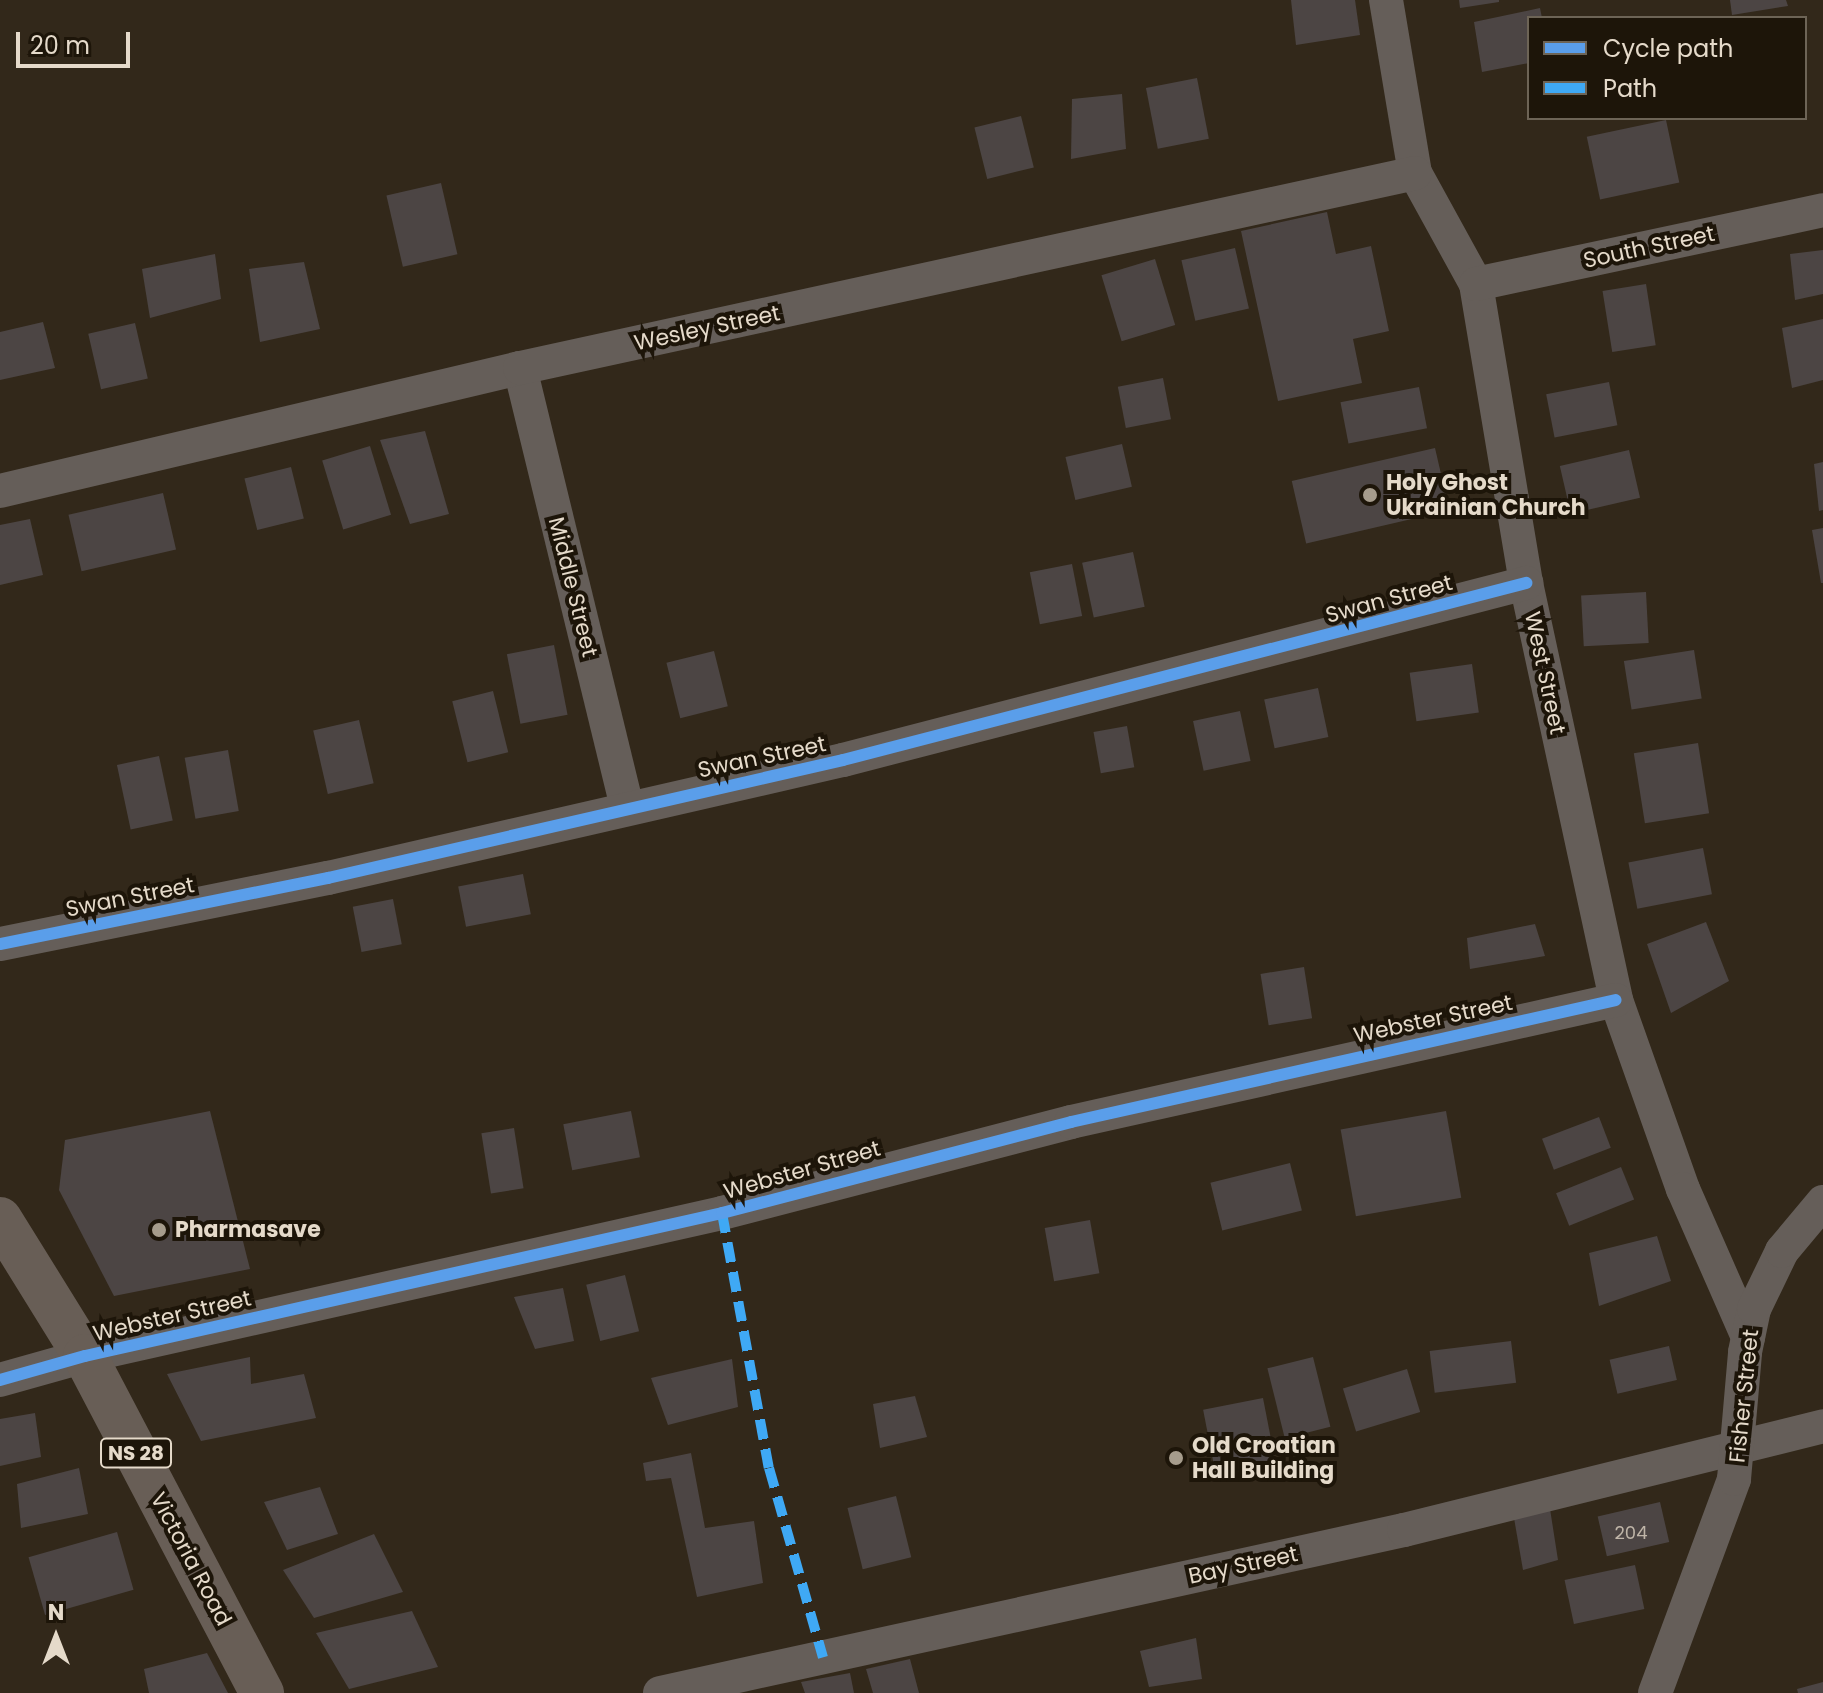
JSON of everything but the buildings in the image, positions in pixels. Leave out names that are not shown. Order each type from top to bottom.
[{"type":"main road","name":"Victoria Road","points":[[0,1219],[85,1356],[262,1693]]},
{"type":"street","name":"West Street","points":[[1386,0],[1415,173],[1476,284],[1526,583],[1616,1000],[1683,1189],[1748,1337]]},
{"type":"street","name":"Wesley Street","points":[[0,491],[520,368],[1415,173]]},
{"type":"street","name":"South Street","points":[[1476,284],[1823,210]]},
{"type":"street","name":"Middle Street","points":[[520,368],[627,807]]},
{"type":"street","name":"Swan Street","points":[[0,944],[328,878],[1083,701],[1526,583]]},
{"type":"street","name":"Webster Street","points":[[0,1380],[85,1356],[722,1213],[940,1153],[1616,1000]]},
{"type":"street","name":"Fisher Street","points":[[1655,1693],[1728,1501],[1740,1450],[1748,1337],[1771,1269],[1823,1202]]},
{"type":"street","name":"Bay Street","points":[[660,1693],[1740,1450],[1823,1426]]},
{"type":"marked path","points":[[722,1213],[769,1468],[823,1657]]},
{"type":"cycle path","points":[[0,944],[328,878],[843,760],[1526,583]]},
{"type":"cycle path","points":[[0,1380],[85,1356],[722,1213],[1071,1122],[1616,1000]]},
{"type":"place","name":"Holy Ghost Ukrainian Church","points":[[1370,495]]},
{"type":"place","name":"Pharmasave","points":[[159,1230]]},
{"type":"place","name":"Old Croatian Hall Building","points":[[1176,1458]]}]
